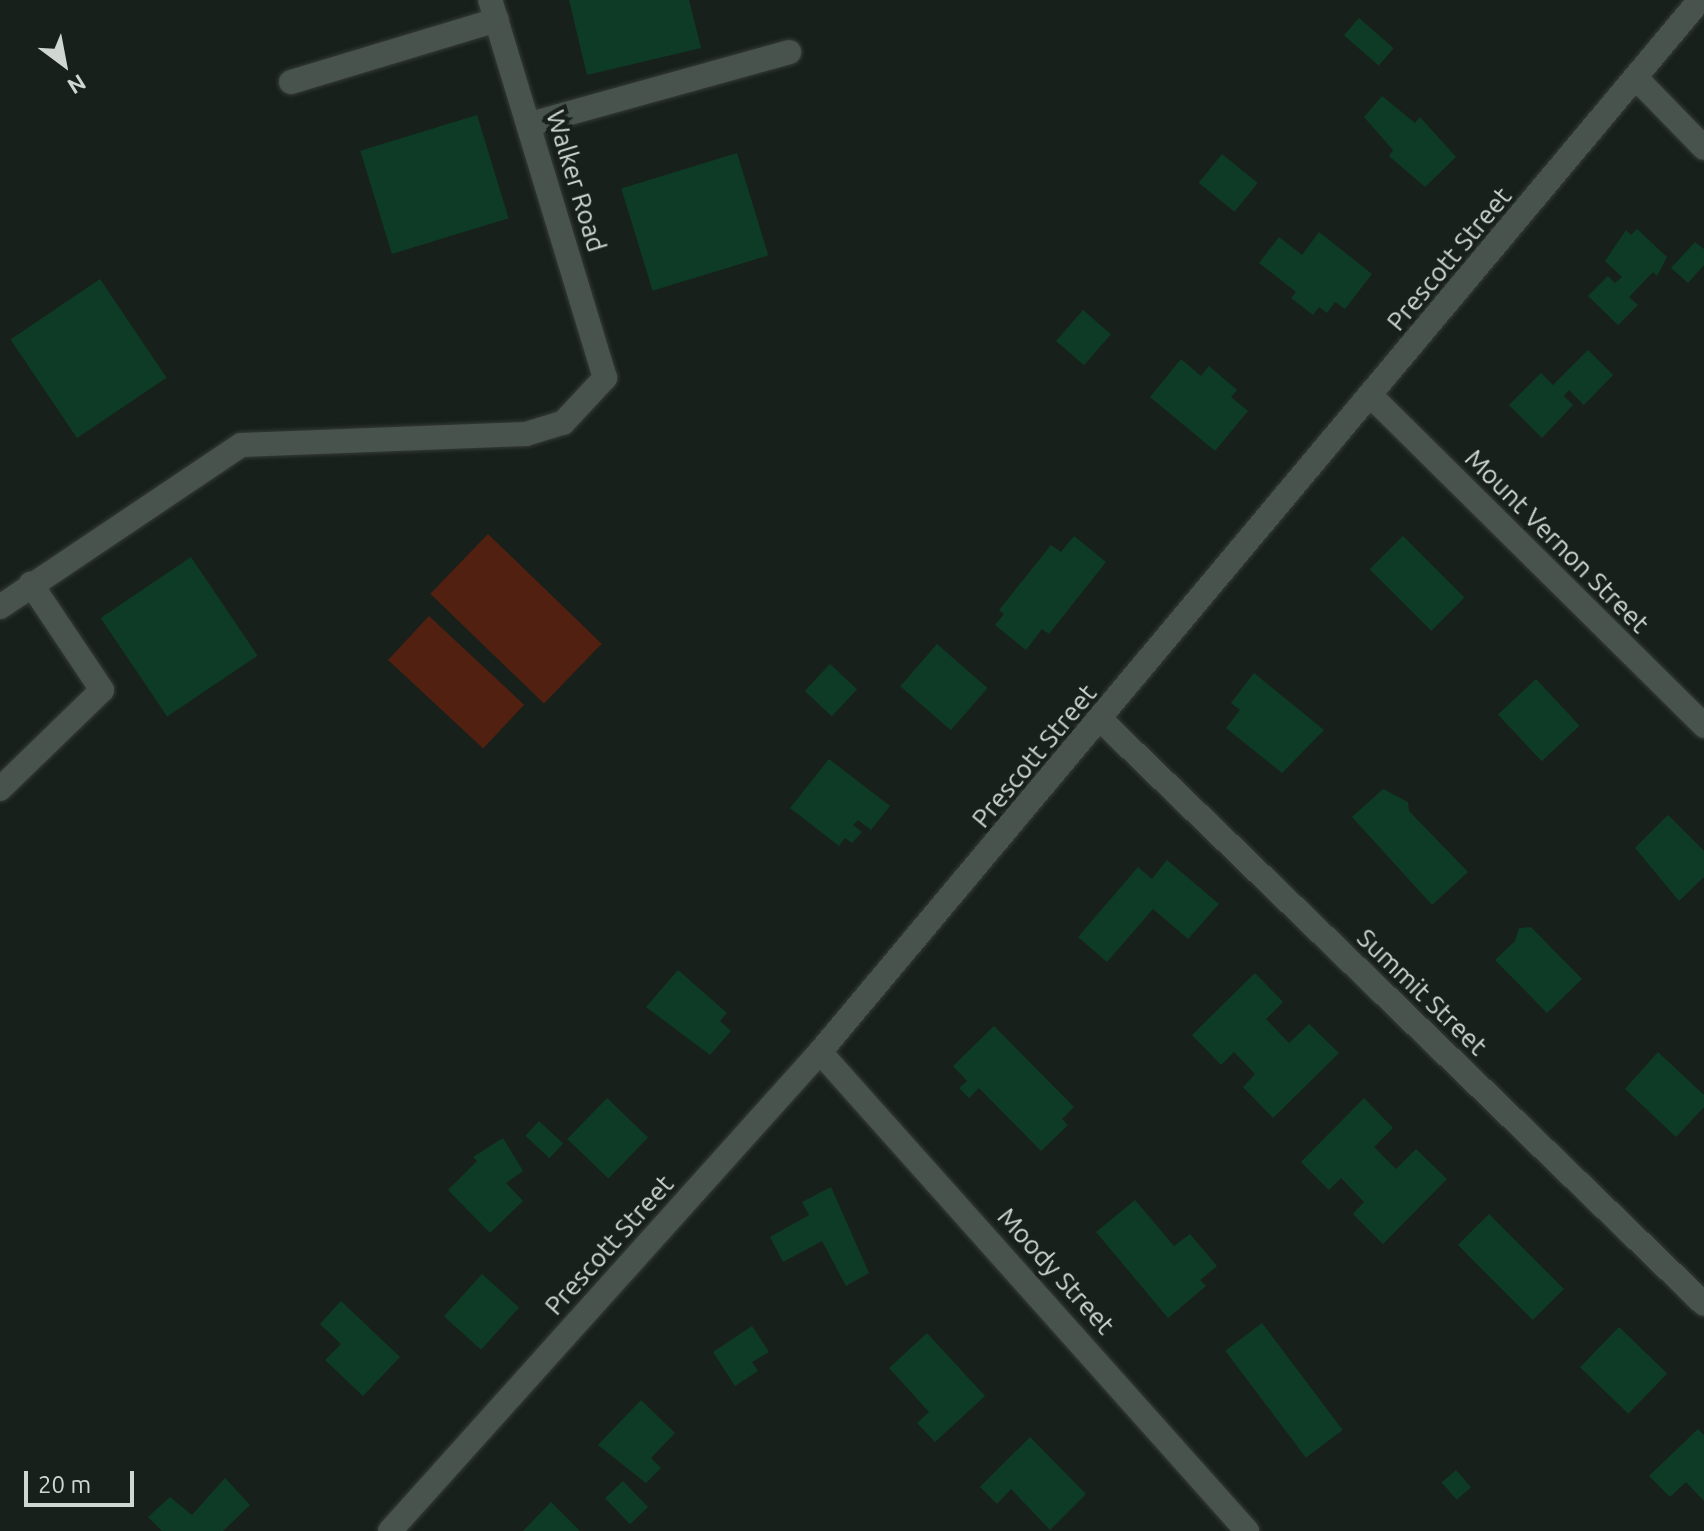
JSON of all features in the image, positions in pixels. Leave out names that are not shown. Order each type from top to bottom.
[{"type":"street","name":"Prescott Street","points":[[390,1531],[820,1052],[1101,720],[1700,0]]},
{"type":"street","points":[[291,82],[494,10]]},
{"type":"street","name":"Walker Road","points":[[31,584],[241,445],[526,434],[563,423],[605,378],[494,10]]},
{"type":"street","points":[[530,124],[789,52]]},
{"type":"street","points":[[1637,79],[1704,148]]},
{"type":"street","name":"Mount Vernon Street","points":[[1371,396],[1704,726]]},
{"type":"street","points":[[0,607],[31,584],[102,690],[0,789]]},
{"type":"street","name":"Summit Street","points":[[1101,720],[1704,1304]]},
{"type":"street","name":"Moody Street","points":[[820,1052],[1247,1531]]},
{"type":"shaded area","points":[[488,534],[602,644],[544,703],[430,594]]},
{"type":"shaded area","points":[[429,616],[524,705],[483,749],[388,660]]},
{"type":"building","points":[[569,0],[689,0],[701,48],[587,75]]},
{"type":"building","points":[[1359,18],[1394,48],[1379,66],[1344,35]]},
{"type":"building","points":[[1382,96],[1415,123],[1420,117],[1456,157],[1425,187],[1389,156],[1393,150],[1364,117]]},
{"type":"building","points":[[477,115],[509,218],[392,254],[360,151]]},
{"type":"building","points":[[737,153],[768,255],[653,291],[621,188]]},
{"type":"building","points":[[1222,154],[1258,183],[1234,212],[1199,183]]},
{"type":"building","points":[[1637,229],[1667,257],[1657,276],[1653,272],[1629,297],[1638,305],[1618,325],[1588,296],[1608,276],[1615,283],[1622,277],[1605,261],[1626,230],[1631,235]]},
{"type":"building","points":[[1319,232],[1372,274],[1345,309],[1335,302],[1327,313],[1319,307],[1313,315],[1291,298],[1296,292],[1259,263],[1279,237],[1302,255]]},
{"type":"building","points":[[1695,242],[1704,249],[1704,265],[1688,283],[1671,268]]},
{"type":"building","points":[[100,279],[167,378],[77,438],[10,339]]},
{"type":"building","points":[[1083,310],[1111,334],[1084,365],[1056,341]]},
{"type":"building","points":[[1588,350],[1613,375],[1584,405],[1569,390],[1564,396],[1573,405],[1542,438],[1509,405],[1541,373],[1553,385]]},
{"type":"building","points":[[1181,359],[1201,376],[1209,366],[1237,390],[1231,397],[1248,411],[1215,451],[1150,397]]},
{"type":"building","points":[[1074,536],[1106,562],[1049,634],[1042,629],[1026,650],[995,625],[1004,614],[999,610],[1051,545],[1061,552]]},
{"type":"building","points":[[1403,536],[1465,598],[1431,631],[1370,569]]},
{"type":"building","points":[[191,557],[258,656],[167,717],[101,618]]},
{"type":"building","points":[[937,644],[988,688],[951,730],[900,686]]},
{"type":"building","points":[[830,664],[857,689],[832,716],[805,691]]},
{"type":"building","points":[[1254,673],[1324,730],[1282,773],[1226,728],[1240,710],[1231,703]]},
{"type":"building","points":[[1536,679],[1580,726],[1542,761],[1498,714]]},
{"type":"building","points":[[829,759],[890,806],[871,830],[858,820],[853,825],[862,832],[852,843],[845,838],[839,846],[790,808]]},
{"type":"building","points":[[1383,789],[1408,802],[1409,811],[1468,872],[1432,905],[1352,817]]},
{"type":"building","points":[[1668,815],[1704,851],[1704,877],[1679,901],[1635,848]]},
{"type":"building","points":[[1167,860],[1219,904],[1188,939],[1153,909],[1107,962],[1078,937],[1138,867],[1152,879]]},
{"type":"building","points":[[1531,927],[1582,979],[1547,1013],[1495,960],[1515,941],[1519,928]]},
{"type":"building","points":[[678,970],[727,1013],[720,1021],[731,1031],[710,1055],[646,1007]]},
{"type":"building","points":[[1255,973],[1283,1002],[1266,1019],[1289,1043],[1309,1024],[1339,1053],[1273,1118],[1243,1087],[1255,1074],[1234,1052],[1221,1065],[1192,1035]]},
{"type":"building","points":[[994,1026],[1074,1107],[1062,1119],[1068,1125],[1041,1151],[979,1088],[969,1098],[959,1088],[967,1081],[953,1066]]},
{"type":"building","points":[[1658,1052],[1704,1095],[1704,1107],[1676,1137],[1625,1089]]},
{"type":"building","points":[[607,1098],[648,1138],[608,1179],[567,1139]]},
{"type":"building","points":[[1364,1098],[1393,1128],[1374,1147],[1396,1169],[1416,1149],[1447,1179],[1383,1244],[1353,1214],[1364,1202],[1341,1178],[1329,1190],[1301,1162]]},
{"type":"building","points":[[539,1121],[563,1144],[549,1158],[525,1136]]},
{"type":"building","points":[[503,1138],[523,1171],[506,1183],[523,1201],[490,1233],[448,1190],[477,1161],[473,1157]]},
{"type":"building","points":[[831,1187],[869,1273],[846,1286],[822,1241],[783,1262],[770,1237],[809,1215],[802,1202]]},
{"type":"building","points":[[1135,1200],[1174,1246],[1190,1234],[1217,1266],[1200,1280],[1206,1286],[1168,1318],[1096,1232]]},
{"type":"building","points":[[1489,1214],[1564,1289],[1533,1320],[1458,1245]]},
{"type":"building","points":[[482,1274],[519,1307],[481,1350],[444,1316]]},
{"type":"building","points":[[341,1301],[400,1357],[363,1396],[325,1360],[341,1344],[320,1324]]},
{"type":"building","points":[[1262,1323],[1343,1430],[1306,1458],[1225,1351]]},
{"type":"building","points":[[752,1326],[769,1352],[752,1362],[758,1371],[735,1386],[713,1352]]},
{"type":"building","points":[[1619,1327],[1667,1374],[1628,1414],[1580,1367]]},
{"type":"building","points":[[927,1333],[985,1396],[935,1442],[917,1423],[929,1412],[889,1368]]},
{"type":"building","points":[[641,1400],[675,1433],[651,1458],[661,1468],[646,1483],[598,1445]]},
{"type":"building","points":[[1698,1429],[1704,1435],[1704,1501],[1686,1482],[1670,1497],[1649,1476]]},
{"type":"building","points":[[1030,1437],[1086,1494],[1050,1530],[1011,1489],[997,1504],[980,1487]]},
{"type":"building","points":[[1456,1470],[1471,1487],[1457,1500],[1442,1482]]},
{"type":"building","points":[[225,1478],[250,1505],[223,1531],[162,1531],[148,1517],[170,1497],[192,1515]]},
{"type":"building","points":[[623,1481],[648,1507],[630,1524],[605,1498]]},
{"type":"building","points":[[551,1502],[580,1531],[523,1531]]}]
